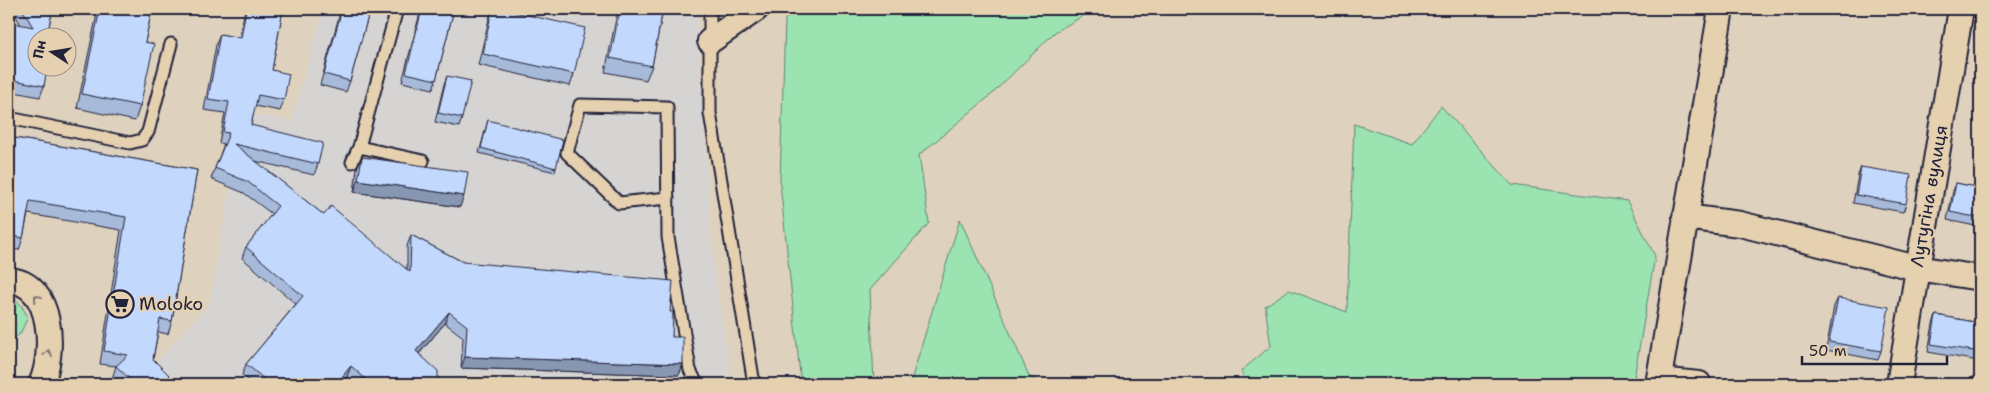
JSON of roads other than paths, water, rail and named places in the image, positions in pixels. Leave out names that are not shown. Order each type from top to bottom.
[{"type":"street","points":[[710,41],[756,9]]},
{"type":"street","points":[[1699,384],[1658,382],[1721,9]]},
{"type":"street","name":"Лутугіна вулиця","points":[[1899,384],[1961,9]]},
{"type":"street","points":[[1685,217],[1740,224],[1917,268],[1980,278]]},
{"type":"street","points":[[9,280],[18,280],[30,290],[43,305],[48,320],[49,348],[41,384]]},
{"type":"lane","points":[[352,162],[359,147],[397,9]]},
{"type":"lane","points":[[710,9],[710,113],[754,384]]},
{"type":"lane","points":[[9,118],[130,143],[142,140],[148,132],[171,44]]},
{"type":"lane","points":[[668,198],[619,203],[567,152],[580,105],[667,107],[668,198],[668,237],[690,370],[697,384]]},
{"type":"lane","points":[[359,147],[423,161]]},
{"type":"place","name":"Moloko","points":[[120,304]]}]
